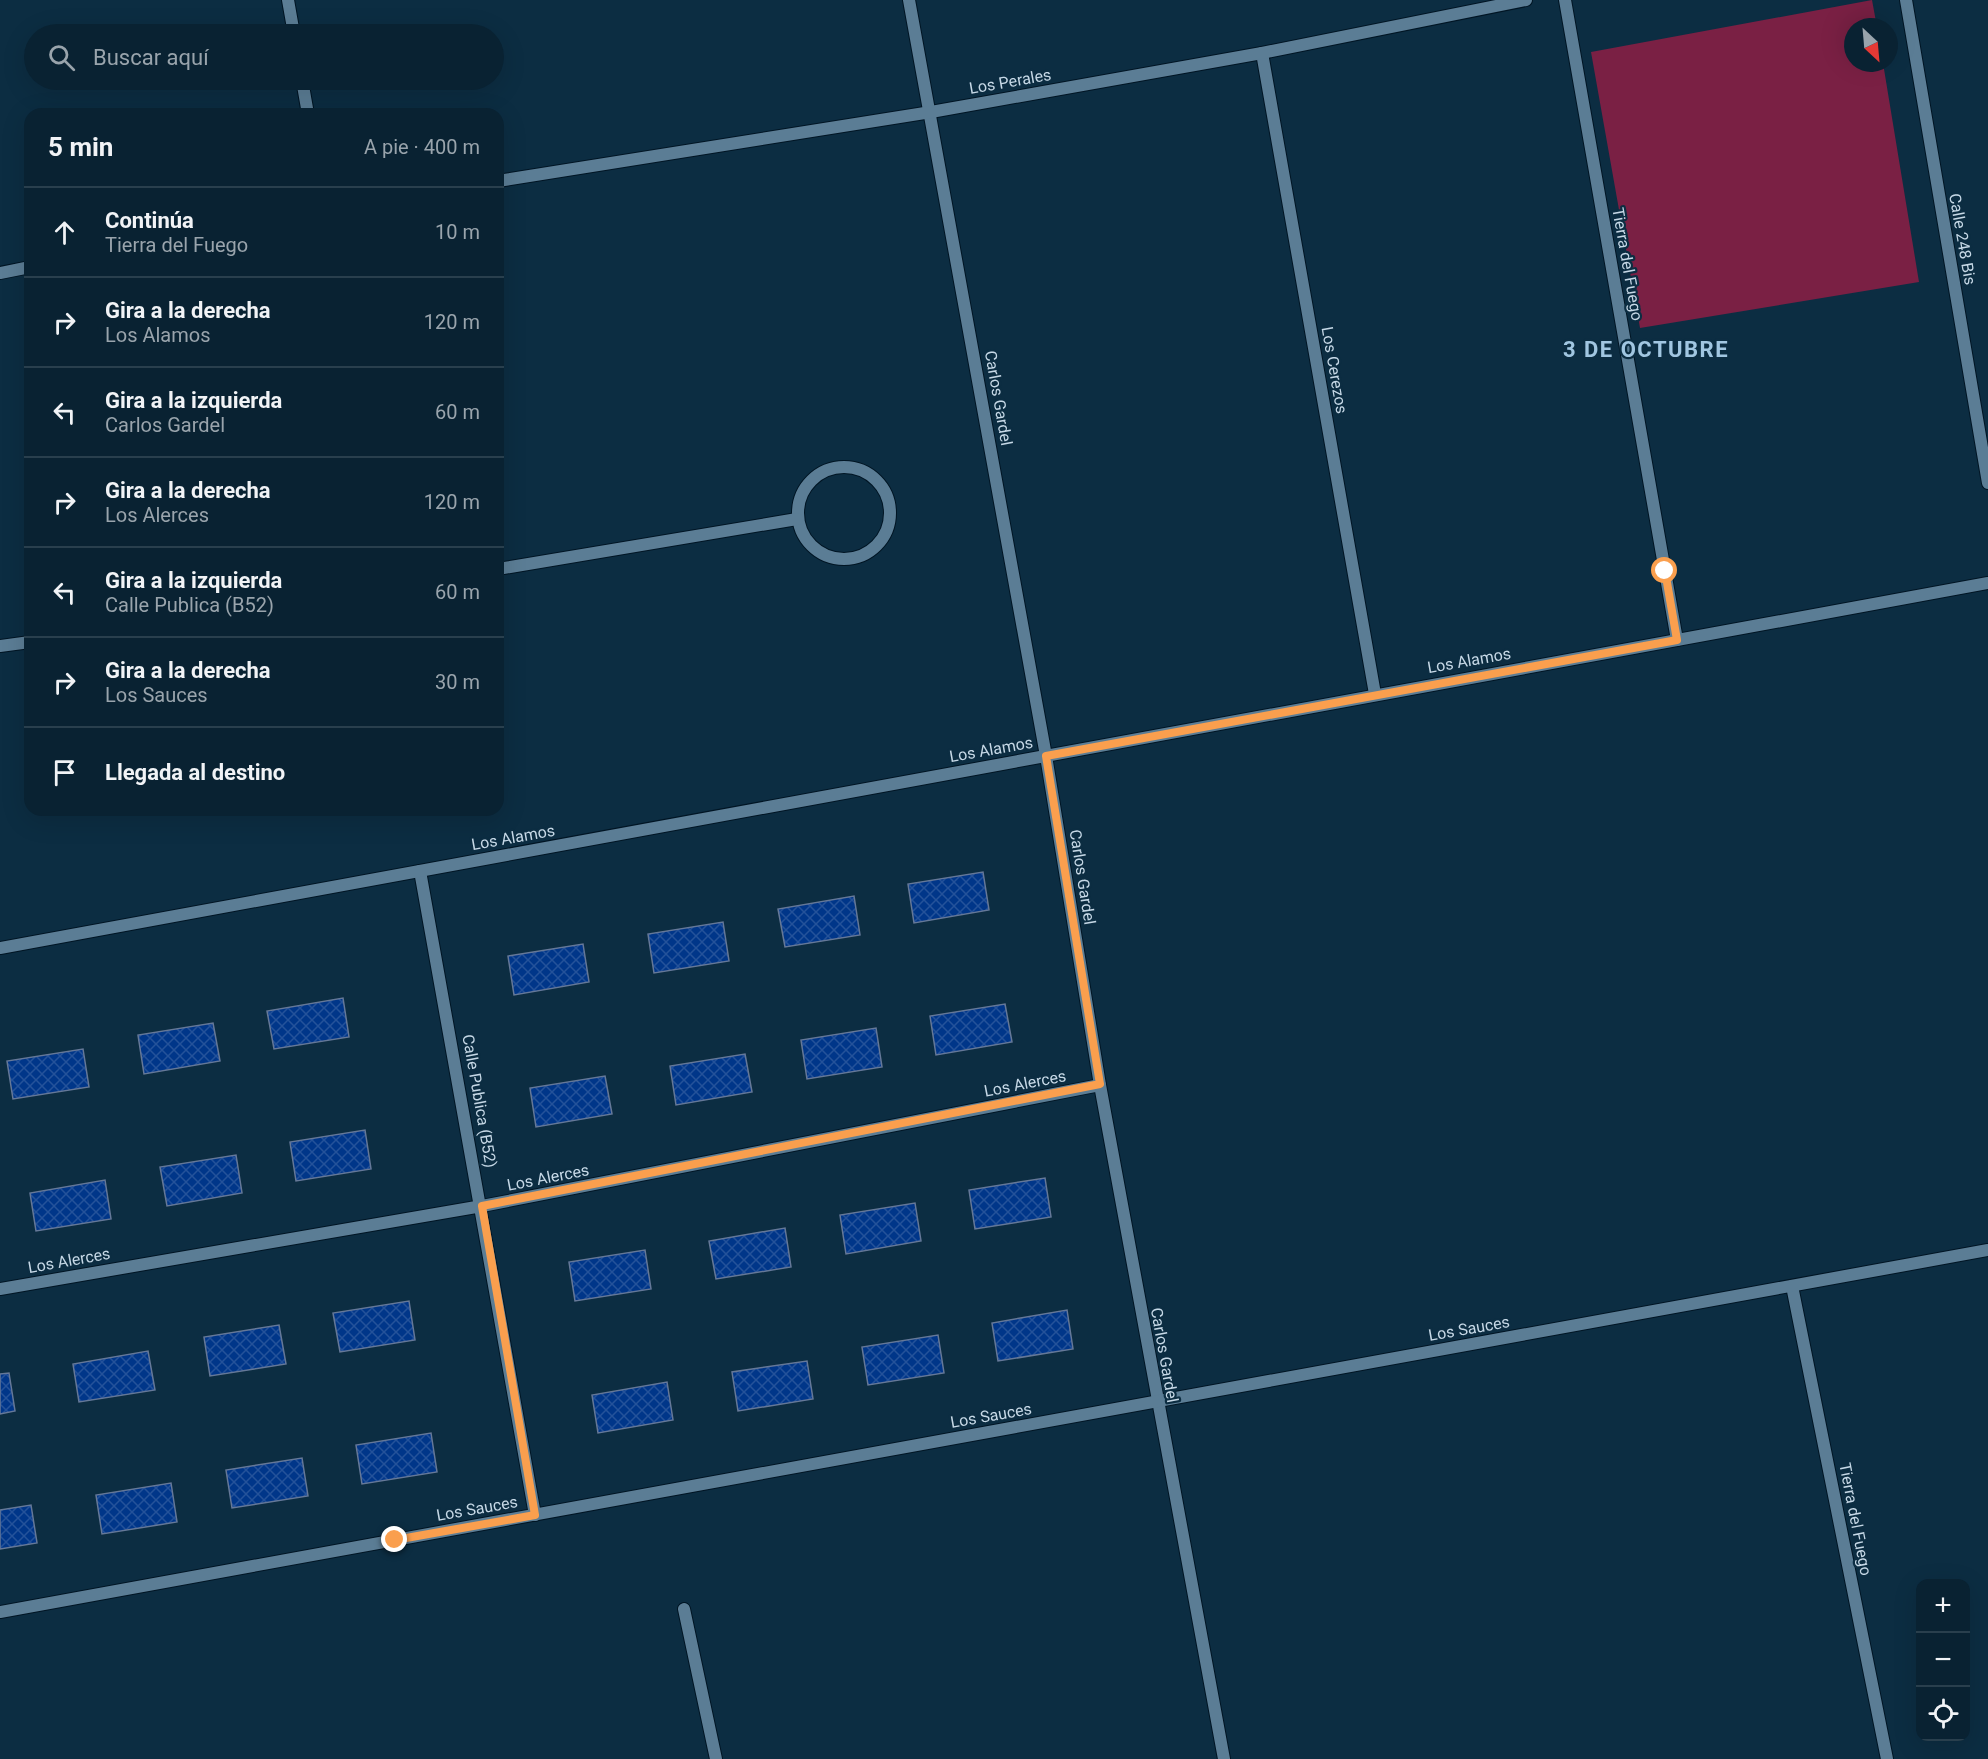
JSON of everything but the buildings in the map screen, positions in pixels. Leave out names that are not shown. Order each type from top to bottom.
[{"type":"street","points":[[288,0],[292,24]]},
{"type":"street","name":"Carlos Gardel","points":[[909,0],[1046,756],[1100,1084],[1224,1759]]},
{"type":"street","name":"Los Perales","points":[[504,180],[931,112],[1262,52],[1526,0]]},
{"type":"street","name":"Tierra del Fuego","points":[[1565,0],[1677,640]]},
{"type":"street","name":"Calle 248 Bis","points":[[1906,0],[1988,483]]},
{"type":"street","name":"Los Cerezos","points":[[1262,52],[1375,694]]},
{"type":"street","points":[[304,90],[307,108]]},
{"type":"street","points":[[0,273],[24,268]]},
{"type":"street","points":[[840,467],[855,468],[874,479],[888,497],[890,512],[888,527],[881,541],[870,552],[855,559],[839,560],[824,556],[807,541],[797,519],[800,497],[812,479],[825,470],[840,467]]},
{"type":"street","points":[[504,568],[797,519]]},
{"type":"street","name":"Los Alamos","points":[[0,948],[1988,583]]},
{"type":"street","points":[[0,646],[24,643]]},
{"type":"street","name":"Calle Publica (B52)","points":[[420,871],[482,1206],[535,1515]]},
{"type":"street","name":"Los Alerces","points":[[0,1289],[482,1206],[1100,1084]]},
{"type":"street","name":"Los Sauces","points":[[0,1612],[1988,1250]]},
{"type":"street","name":"Tierra del Fuego","points":[[1792,1286],[1887,1759]]},
{"type":"street","points":[[684,1609],[716,1759]]},
{"type":"shaded area","points":[[1872,0],[1875,18],[1844,18],[1844,72],[1884,72],[1919,282],[1640,328],[1591,52]]},
{"type":"district","name":"3 DE OCTUBRE","points":[[1646,349]]},
{"type":"route","points":[[395,1540],[535,1515],[482,1206],[1100,1084],[1046,756],[1677,640],[1665,571]]}]
